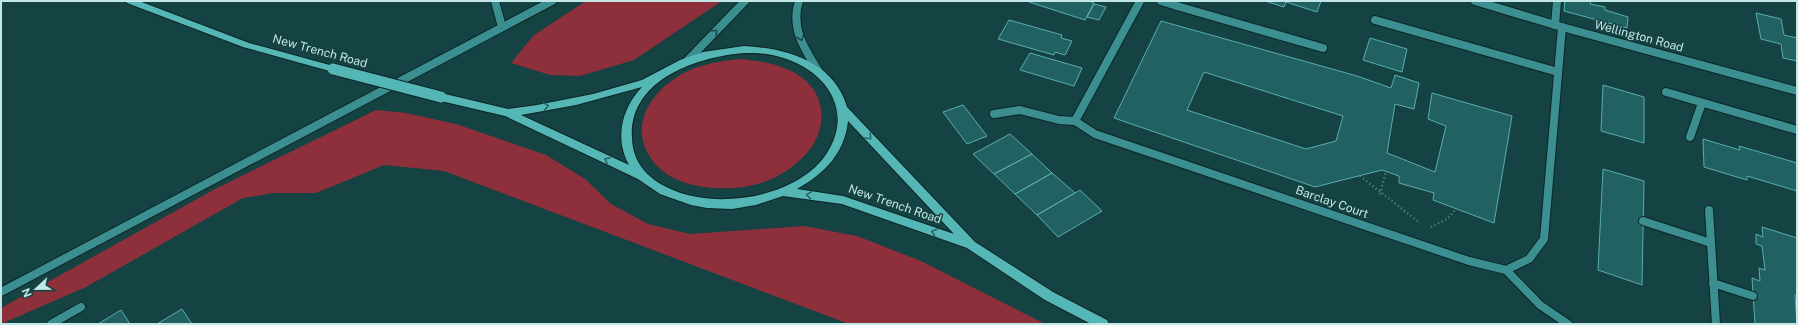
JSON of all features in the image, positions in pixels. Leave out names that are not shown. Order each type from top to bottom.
[{"type":"highway","name":"New Trench Road","points":[[130,1],[246,45],[441,97],[508,113],[643,177],[670,195],[706,204],[747,203],[785,192],[843,200],[971,245]]},
{"type":"highway","points":[[643,177],[628,152],[626,126],[635,101],[656,79],[688,60],[715,52],[744,49],[772,51],[798,59],[819,72],[835,88],[843,109],[842,131],[832,154],[812,175],[785,192]]},
{"type":"highway","name":"New Trench Road","points":[[508,113],[584,100],[656,79]]},
{"type":"highway","name":"New Trench Road","points":[[843,109],[971,245],[1049,296],[1103,324]]},
{"type":"street","points":[[495,1],[502,27]]},
{"type":"street","points":[[1,292],[552,1]]},
{"type":"street","points":[[688,60],[745,1]]},
{"type":"street","points":[[799,1],[796,8],[799,38],[819,72]]},
{"type":"street","points":[[994,114],[1020,110],[1059,120],[1075,121],[1140,1]]},
{"type":"street","points":[[1161,1],[1323,48]]},
{"type":"street","name":"Wellington Road","points":[[1475,1],[1554,25],[1797,90]]},
{"type":"street","points":[[1554,25],[1557,1]]},
{"type":"street","points":[[1375,20],[1558,72]]},
{"type":"street","points":[[1562,27],[1544,239],[1529,259],[1506,270],[1540,305],[1568,324]]},
{"type":"street","points":[[1666,92],[1797,130]]},
{"type":"street","points":[[1690,137],[1702,103]]},
{"type":"street","name":"Barclay Court","points":[[1075,121],[1095,134],[1444,252],[1506,270]]},
{"type":"street","points":[[1709,210],[1716,324]]},
{"type":"street","points":[[1643,221],[1711,242]]},
{"type":"street","points":[[1714,283],[1753,296]]},
{"type":"street","points":[[51,324],[81,307]]},
{"type":"path","points":[[1380,194],[1386,171]]},
{"type":"path","points":[[1360,176],[1380,194],[1387,197],[1423,226]]},
{"type":"path","points":[[1444,252],[1446,244],[1426,229],[1447,219],[1456,209]]},
{"type":"shaded area","points":[[586,1],[718,1],[719,3],[634,60],[580,76],[550,75],[511,63],[534,35]]},
{"type":"shaded area","points":[[741,59],[767,63],[785,68],[803,79],[812,88],[818,99],[821,111],[821,124],[818,136],[798,162],[773,179],[761,183],[734,188],[718,188],[688,184],[674,178],[662,170],[652,160],[645,146],[642,133],[643,120],[648,108],[664,87],[688,71],[707,64]]},
{"type":"shaded area","points":[[376,110],[406,113],[456,124],[546,155],[585,179],[611,204],[648,224],[690,234],[804,226],[857,236],[921,261],[1045,324],[849,324],[444,171],[384,165],[316,193],[273,193],[243,198],[86,287],[1,324],[1,308],[215,189]]},
{"type":"building","points":[[1026,1],[1089,1],[1094,3],[1085,20]]},
{"type":"building","points":[[1265,1],[1321,1],[1317,12],[1286,2],[1284,7]]},
{"type":"building","points":[[1565,1],[1591,1],[1590,4],[1605,7],[1605,10],[1628,17],[1627,28],[1564,11]]},
{"type":"building","points":[[1094,4],[1106,7],[1099,20],[1087,17]]},
{"type":"building","points":[[1756,13],[1781,19],[1784,35],[1797,38],[1797,61],[1783,58],[1781,44],[1761,39]]},
{"type":"building","points":[[1009,20],[1062,35],[1061,38],[1072,41],[1065,55],[1055,52],[1054,55],[998,39]]},
{"type":"building","points":[[1161,21],[1357,76],[1391,88],[1395,75],[1419,83],[1414,109],[1395,104],[1387,153],[1435,172],[1446,126],[1428,119],[1432,93],[1512,116],[1494,223],[1433,200],[1434,193],[1399,183],[1399,176],[1382,170],[1315,187],[1114,118]],"holes":[[[1204,72],[1343,116],[1336,141],[1306,149],[1187,110]]]},
{"type":"building","points":[[1370,38],[1407,49],[1402,72],[1363,60]]},
{"type":"building","points":[[1030,53],[1082,68],[1074,86],[1020,70]]},
{"type":"building","points":[[1603,85],[1644,97],[1644,143],[1601,131]]},
{"type":"building","points":[[963,105],[987,136],[967,144],[943,112]]},
{"type":"building","points":[[1010,134],[1032,154],[994,174],[973,154]]},
{"type":"building","points":[[1703,139],[1740,150],[1739,146],[1797,163],[1797,191],[1747,176],[1747,180],[1704,167]]},
{"type":"building","points":[[1032,154],[1052,173],[1015,194],[994,174]]},
{"type":"building","points":[[1603,169],[1644,181],[1642,285],[1598,270]]},
{"type":"building","points":[[1052,173],[1075,193],[1037,215],[1015,194]]},
{"type":"building","points":[[1080,190],[1102,211],[1058,237],[1037,215]]},
{"type":"building","points":[[1762,227],[1797,238],[1797,295],[1795,295],[1797,324],[1755,324],[1752,278],[1760,281],[1759,268],[1765,270],[1762,246],[1756,244],[1756,234],[1763,237]]},
{"type":"building","points":[[182,309],[192,324],[157,324]]},
{"type":"building","points":[[121,310],[130,324],[98,324]]}]
